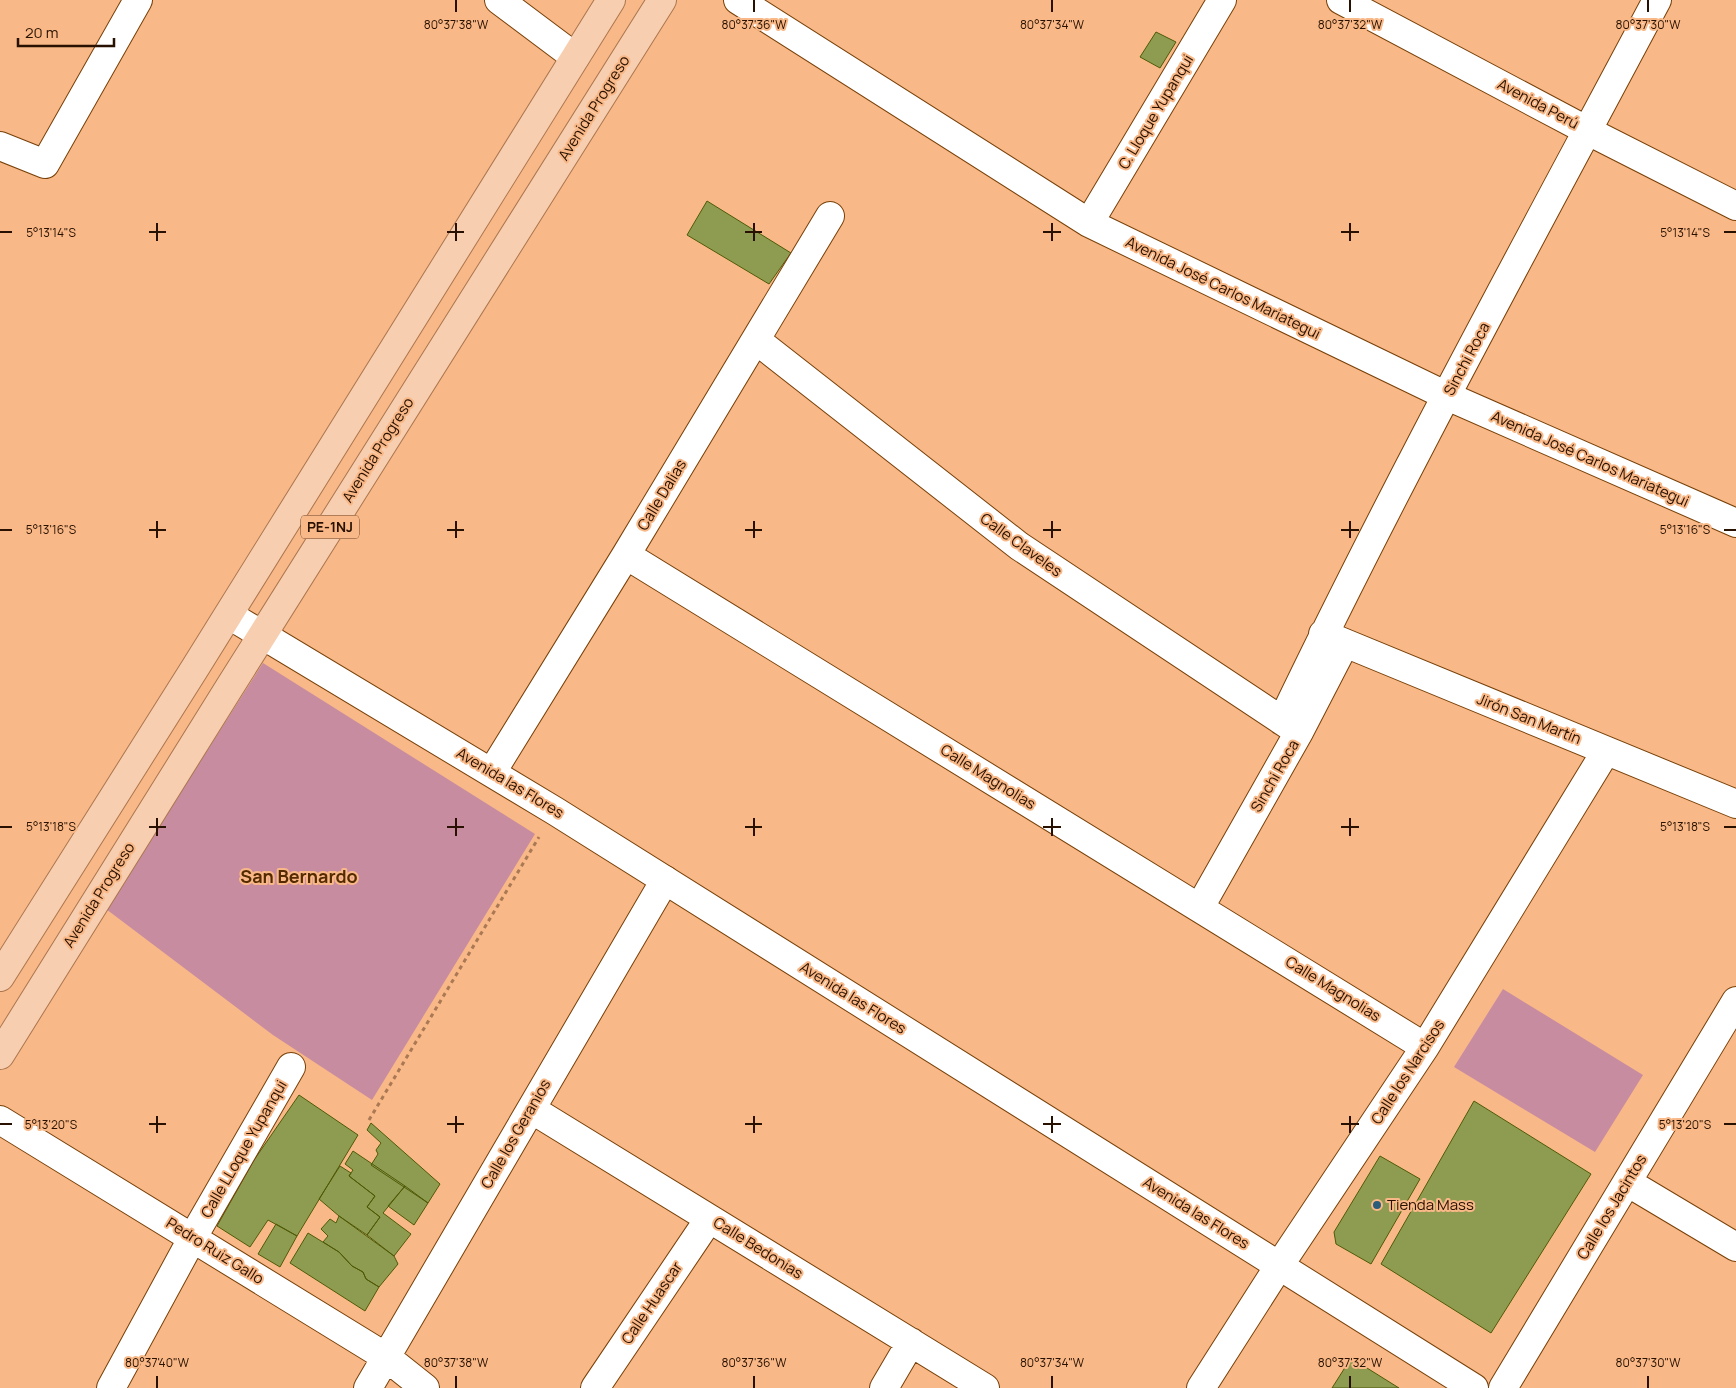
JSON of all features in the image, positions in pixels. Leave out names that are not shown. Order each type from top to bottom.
[{"type":"main road","name":"PE-1NJ","points":[[0,977],[229,615],[611,0]]},
{"type":"main road","name":"Avenida Progreso","points":[[0,1055],[261,636],[662,0]]},
{"type":"street","points":[[0,146],[44,164],[138,0]]},
{"type":"street","points":[[499,0],[575,57]]},
{"type":"street","name":"Avenida José Carlos Mariategui","points":[[738,0],[1090,223],[1447,396],[1736,523]]},
{"type":"street","name":"C. Lloque Yupanqui","points":[[1090,223],[1222,0]]},
{"type":"street","name":"Avenida Perú","points":[[1341,0],[1588,131],[1736,206]]},
{"type":"street","name":"Sinchi Roca","points":[[1200,907],[1334,639],[1447,396],[1657,0]]},
{"type":"street","name":"Calle Dalias","points":[[492,772],[626,555],[830,216]]},
{"type":"street","name":"Calle Claveles","points":[[756,340],[1019,546],[1290,727]]},
{"type":"street","name":"Calle Magnolias","points":[[626,555],[1426,1047]]},
{"type":"street","name":"Avenida las Flores","points":[[229,615],[261,636],[555,811],[1474,1388]]},
{"type":"street","name":"Jirón San Martín","points":[[1334,639],[1736,804]]},
{"type":"street","name":"Calle los Narcisos","points":[[1201,1388],[1426,1047],[1606,751]]},
{"type":"street","name":"Calle los Geranios","points":[[368,1388],[665,880]]},
{"type":"street","name":"Calle los Jacintos","points":[[1503,1388],[1736,1001]]},
{"type":"street","name":"Calle LLoque Yupanqui","points":[[111,1388],[193,1237],[291,1067]]},
{"type":"street","name":"Calle Bedonias","points":[[531,1109],[985,1388]]},
{"type":"street","name":"Pedro Ruiz Gallo","points":[[0,1120],[386,1357],[425,1388]]},
{"type":"street","points":[[1627,1182],[1736,1247]]},
{"type":"street","name":"Calle Huascar","points":[[595,1388],[710,1219]]},
{"type":"street","points":[[884,1388],[911,1342]]},
{"type":"path","points":[[369,1120],[555,811]]},
{"type":"shaded area","points":[[263,663],[535,834],[372,1100],[273,1035],[106,909]]},
{"type":"shaded area","points":[[1503,989],[1643,1075],[1595,1152],[1454,1067]]},
{"type":"building","points":[[1156,32],[1176,42],[1160,68],[1140,57]]},
{"type":"building","points":[[707,201],[791,253],[769,284],[687,235]]},
{"type":"building","points":[[299,1095],[358,1135],[297,1236],[268,1220],[250,1247],[217,1226],[254,1160]]},
{"type":"building","points":[[1474,1101],[1591,1174],[1491,1333],[1381,1264]]},
{"type":"building","points":[[371,1123],[440,1184],[428,1203],[371,1165],[378,1154],[376,1150],[381,1143],[367,1130]]},
{"type":"building","points":[[353,1151],[405,1186],[383,1213],[411,1234],[394,1256],[367,1235],[380,1217],[367,1207],[375,1196],[349,1176],[353,1170],[345,1164]]},
{"type":"building","name":"Tienda Mass","points":[[1380,1156],[1420,1179],[1371,1264],[1336,1244],[1334,1232]]},
{"type":"building","points":[[340,1166],[351,1173],[349,1176],[375,1196],[367,1207],[380,1217],[367,1235],[339,1216],[319,1199]]},
{"type":"building","points":[[405,1186],[428,1203],[414,1225],[388,1206]]},
{"type":"building","points":[[339,1216],[394,1256],[398,1264],[379,1287],[366,1279],[363,1272],[352,1266],[339,1252],[323,1242],[328,1236],[321,1229],[330,1219],[336,1223]]},
{"type":"building","points":[[276,1224],[297,1236],[280,1267],[258,1254]]},
{"type":"building","points":[[308,1233],[339,1252],[352,1266],[363,1272],[366,1279],[379,1287],[365,1311],[290,1263]]},
{"type":"building","points":[[1351,1358],[1399,1388],[1332,1388]]},
{"type":"place","name":"Tienda Mass","points":[[1377,1205]]},
{"type":"district","name":"San Bernardo","points":[[299,877]]}]
